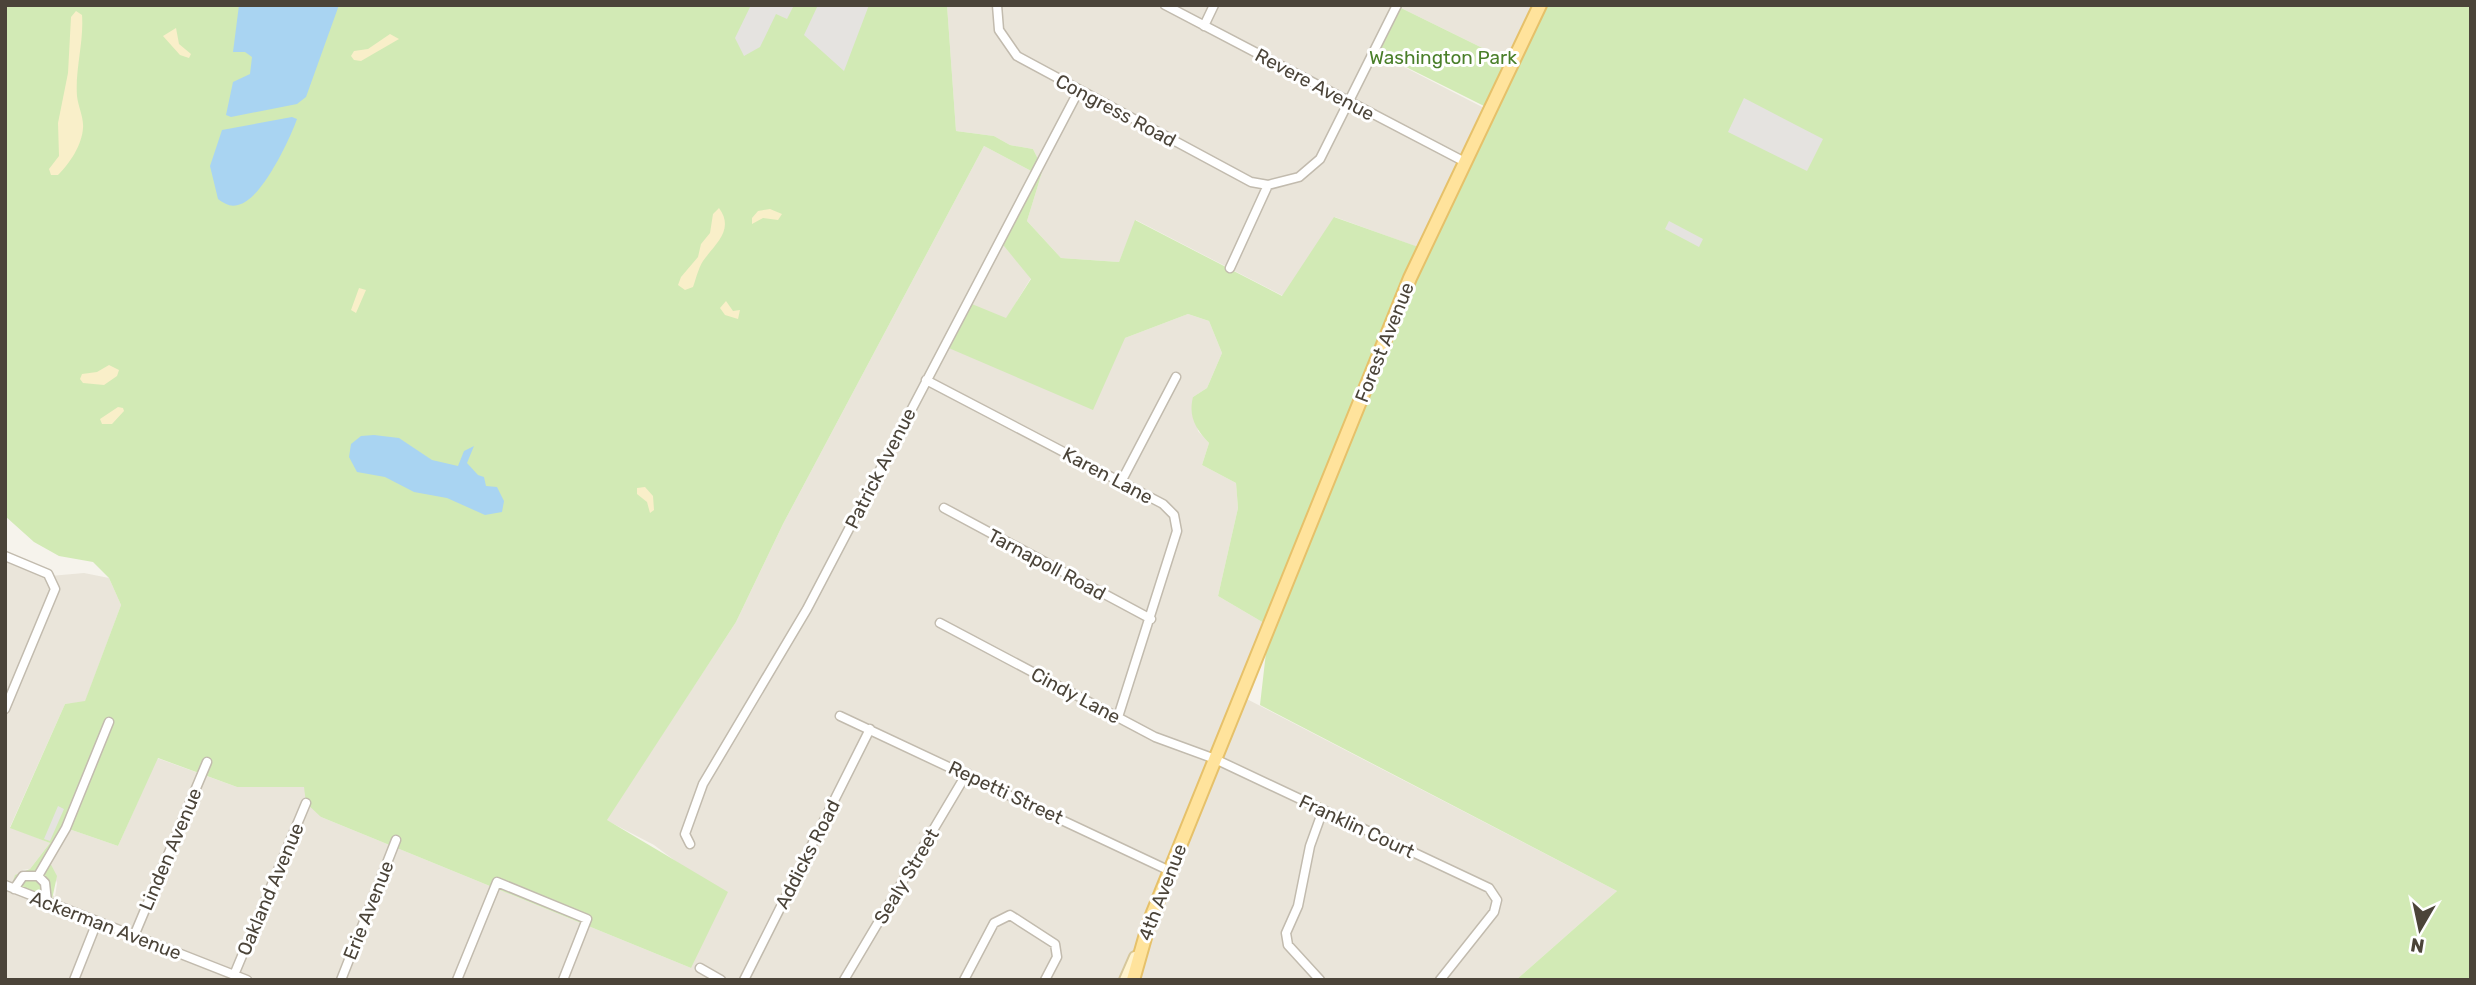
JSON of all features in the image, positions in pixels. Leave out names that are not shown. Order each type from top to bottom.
[{"type":"main road","name":"Forest Avenue","points":[[1215,759],[1410,278],[1540,5]]},
{"type":"main road","name":"4th Avenue","points":[[1133,980],[1143,939],[1215,759]]},
{"type":"main road","points":[[1125,980],[1143,939]]},
{"type":"street","name":"Congress Road","points":[[997,5],[999,30],[1009,49],[1026,62],[1251,182],[1268,185]]},
{"type":"street","name":"Revere Avenue","points":[[1165,5],[1465,162]]},
{"type":"street","points":[[1204,26],[1214,5]]},
{"type":"street","points":[[1230,268],[1268,185],[1299,177],[1320,159],[1397,5]]},
{"type":"street","name":"Patrick Avenue","points":[[690,844],[685,834],[703,784],[807,609],[1079,90]]},
{"type":"street","points":[[1121,482],[1176,377]]},
{"type":"street","name":"Karen Lane","points":[[926,380],[1170,509],[1177,523],[1171,553],[1118,717]]},
{"type":"street","name":"Tarnapoll Road","points":[[944,508],[1151,619]]},
{"type":"street","points":[[5,556],[43,572],[52,578],[55,589],[5,709]]},
{"type":"street","name":"Cindy Lane","points":[[940,623],[1155,737],[1215,759]]},
{"type":"street","name":"Repetti Street","points":[[840,716],[967,773],[1170,871]]},
{"type":"street","points":[[38,876],[66,828],[109,722]]},
{"type":"street","name":"Addicks Road","points":[[744,980],[870,729]]},
{"type":"street","name":"Franklin Court","points":[[1215,759],[1489,888],[1496,897],[1494,912],[1440,980]]},
{"type":"street","name":"Linden Avenue","points":[[134,936],[207,762]]},
{"type":"street","name":"Sealy Street","points":[[844,980],[967,773]]},
{"type":"street","name":"Oakland Avenue","points":[[234,975],[306,803]]},
{"type":"street","points":[[1320,980],[1288,945],[1286,933],[1298,906],[1310,846],[1322,810]]},
{"type":"street","name":"Erie Avenue","points":[[341,980],[396,840]]},
{"type":"street","points":[[10,887],[23,876],[38,876],[45,883],[47,902]]},
{"type":"street","points":[[457,980],[497,882],[587,919],[563,980]]},
{"type":"street","name":"Ackerman Avenue","points":[[10,887],[247,980]]},
{"type":"street","points":[[964,980],[993,923],[1003,916],[1017,917],[1051,939],[1057,957],[1045,980]]},
{"type":"street","points":[[74,980],[97,922]]},
{"type":"street","points":[[700,968],[721,980]]},
{"type":"shaded area","points":[[751,5],[794,5],[787,19],[776,14],[760,47],[744,56],[735,38]]},
{"type":"shaded area","points":[[818,5],[869,5],[844,71],[804,35]]},
{"type":"shaded area","points":[[947,5],[1540,5],[1513,63],[1397,6],[1375,52],[1490,111],[1423,249],[1335,217],[1283,296],[1136,220],[1119,262],[1061,258],[1027,221],[1043,169],[1033,149],[1010,145],[994,136],[956,131]]},
{"type":"shaded area","points":[[1744,98],[1823,139],[1807,171],[1728,132]]},
{"type":"shaded area","points":[[984,146],[1035,173],[999,240],[1031,278],[1006,319],[944,345],[1125,338],[1188,314],[1209,321],[1222,353],[1207,388],[1193,397],[1198,431],[1209,443],[1202,465],[1236,483],[1238,508],[1218,596],[1269,626],[1241,696],[1617,891],[1516,980],[5,980],[5,556],[50,576],[84,573],[109,578],[121,605],[85,702],[65,704],[10,827],[50,843],[30,869],[22,870],[55,897],[57,883],[48,859],[66,828],[118,846],[157,758],[237,787],[304,787],[321,817],[691,968],[686,869],[654,845],[606,820],[736,622],[783,524]]},
{"type":"shaded area","points":[[1669,221],[1703,239],[1699,247],[1665,229]]},
{"type":"shaded area","points":[[58,806],[64,809],[50,841],[44,839]]},
{"type":"green space","name":"Washington Park","points":[[5,5],[947,5],[956,131],[994,136],[1010,145],[1033,149],[1043,169],[1027,221],[1061,258],[1119,262],[1135,220],[1282,296],[1334,217],[1424,249],[1490,109],[1374,51],[1397,6],[1513,63],[1540,5],[2471,5],[2471,980],[1516,980],[1617,891],[1260,705],[1269,626],[1218,596],[1238,508],[1236,483],[1202,465],[1209,443],[1192,417],[1193,397],[1207,388],[1222,353],[1209,321],[1188,314],[1125,338],[1093,410],[944,346],[967,302],[1006,318],[1031,279],[999,240],[1035,173],[984,146],[783,524],[736,622],[607,820],[728,892],[691,968],[321,817],[306,803],[304,787],[237,787],[158,758],[118,846],[66,828],[48,859],[57,876],[51,904],[11,887],[15,875],[30,869],[50,843],[10,828],[65,704],[85,701],[121,605],[109,578],[93,562],[59,556],[34,542],[5,516]]},
{"type":"sand","points":[[76,11],[82,15],[77,86],[82,134],[67,165],[58,175],[51,175],[49,169],[59,156],[58,123],[68,73],[71,17]]},
{"type":"sand","points":[[176,28],[179,44],[191,54],[189,58],[180,55],[163,36]]},
{"type":"sand","points":[[390,34],[399,39],[361,61],[354,60],[351,56],[354,51],[368,49]]},
{"type":"sand","points":[[719,208],[725,223],[722,236],[701,264],[693,287],[685,290],[678,285],[681,277],[698,257],[701,244],[710,233],[713,214]]},
{"type":"sand","points":[[770,209],[782,214],[778,220],[763,218],[752,224],[752,218],[758,211]]},
{"type":"sand","points":[[359,288],[366,290],[356,313],[351,310]]},
{"type":"sand","points":[[726,301],[733,311],[740,310],[738,319],[725,315],[720,308]]},
{"type":"sand","points":[[109,365],[119,370],[117,376],[104,385],[83,383],[80,379],[82,374],[97,372]]},
{"type":"sand","points":[[118,407],[124,411],[112,424],[102,424],[100,419]]},
{"type":"sand","points":[[645,487],[653,496],[654,510],[650,513],[647,502],[637,494],[637,488]]},
{"type":"water","points":[[239,5],[339,5],[306,97],[297,104],[231,117],[226,115],[233,82],[250,74],[252,57],[245,52],[233,52]]},
{"type":"water","points":[[292,117],[297,119],[288,140],[274,168],[256,193],[235,206],[218,199],[210,166],[222,130]]},
{"type":"water","points":[[361,436],[399,438],[432,460],[458,466],[464,451],[474,446],[467,463],[478,475],[484,477],[486,486],[497,487],[504,501],[502,512],[485,515],[447,498],[414,492],[385,477],[357,472],[349,457],[351,444]]}]
